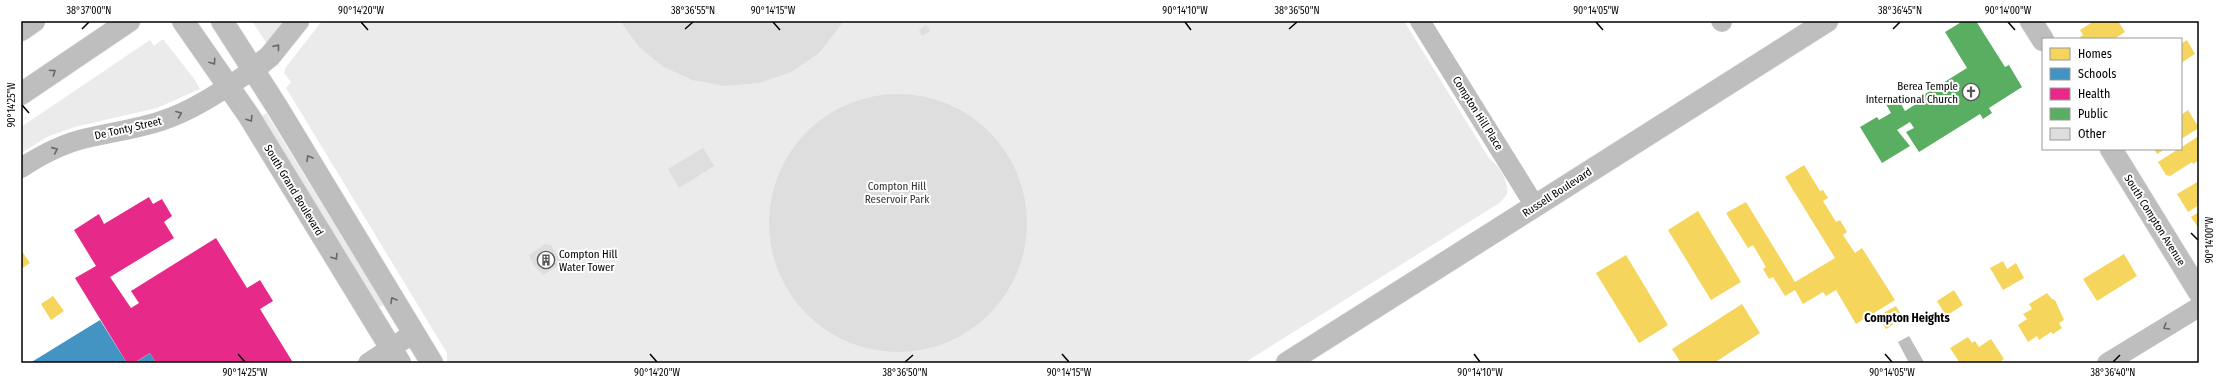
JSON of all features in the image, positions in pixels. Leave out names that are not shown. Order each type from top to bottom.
[{"type":"main road","points":[[21,30],[34,21]]},
{"type":"main road","points":[[21,94],[129,21]]},
{"type":"main road","name":"South Grand Boulevard","points":[[183,21],[229,86],[395,355]]},
{"type":"main road","points":[[222,21],[254,69],[432,363]]},
{"type":"main road","points":[[254,69],[270,56],[298,21]]},
{"type":"main road","name":"Russell Boulevard","points":[[1287,363],[1826,21]]},
{"type":"main road","points":[[2031,21],[2042,38]]},
{"type":"main road","name":"South Compton Avenue","points":[[2111,150],[2199,292]]},
{"type":"street","name":"Compton Hill Place","points":[[1420,21],[1535,206]]},
{"type":"street","name":"De Tonty Street","points":[[21,168],[69,144],[163,120],[204,102],[254,69]]},
{"type":"street","points":[[2107,363],[2199,307]]},
{"type":"street","points":[[368,363],[395,355],[414,333]]},
{"type":"green space","points":[[252,21],[288,21],[267,44]]},
{"type":"green space","name":"Compton Hill Reservoir Park","points":[[322,21],[1404,21],[1489,158],[1496,165],[1505,179],[1507,194],[1501,202],[1244,363],[447,363],[447,353],[286,88],[291,82],[284,73],[286,67]]},
{"type":"green space","points":[[163,39],[195,80],[200,89],[157,108],[75,127],[49,136],[21,153],[21,127],[150,40],[154,46]]},
{"type":"green space","points":[[266,113],[384,305],[378,308],[261,117]]},
{"type":"shaded area","points":[[1909,336],[1924,362],[1923,363],[1909,363],[1898,342]]},
{"type":"building: Homes","points":[[2094,21],[2118,21],[2125,32],[2116,38],[2080,38],[2083,35],[2080,30]]},
{"type":"building: Homes","points":[[2187,40],[2195,54],[2182,62],[2182,43]]},
{"type":"building: Homes","points":[[2188,110],[2199,128],[2182,138],[2182,114]]},
{"type":"building: Homes","points":[[2199,136],[2199,160],[2193,164],[2192,162],[2170,176],[2166,175],[2158,162],[2177,150],[2182,150],[2182,147]]},
{"type":"building: Homes","points":[[2155,150],[2163,150],[2157,154]]},
{"type":"building: Homes","points":[[1804,165],[1820,191],[1823,190],[1828,198],[1823,201],[1836,222],[1840,220],[1847,232],[1843,235],[1855,253],[1862,248],[1895,300],[1856,324],[1836,290],[1826,296],[1823,292],[1803,304],[1795,290],[1785,296],[1773,277],[1769,279],[1763,269],[1766,267],[1753,245],[1748,248],[1726,213],[1746,202],[1795,282],[1835,258],[1785,177]]},
{"type":"building: Homes","points":[[2199,181],[2199,205],[2188,212],[2177,194]]},
{"type":"building: Homes","points":[[1698,211],[1741,282],[1711,300],[1668,230]]},
{"type":"building: Homes","points":[[2199,212],[2199,229],[2191,217]]},
{"type":"building: Homes","points":[[21,250],[30,263],[21,269]]},
{"type":"building: Homes","points":[[2124,254],[2137,276],[2097,301],[2083,279]]},
{"type":"building: Homes","points":[[1626,255],[1668,325],[1639,343],[1596,273]]},
{"type":"building: Homes","points":[[2003,261],[2007,269],[2016,263],[2024,278],[2003,290],[1990,268]]},
{"type":"building: Homes","points":[[1954,290],[1963,305],[1946,316],[1937,301]]},
{"type":"building: Homes","points":[[2047,293],[2052,299],[2055,300],[2064,320],[2059,323],[2062,328],[2053,334],[2051,332],[2039,340],[2037,336],[2028,342],[2018,325],[2027,319],[2023,314],[2032,309],[2029,304]]},
{"type":"building: Homes","points":[[53,296],[64,311],[51,320],[41,304]]},
{"type":"building: Homes","points":[[1742,304],[1760,333],[1714,363],[1681,363],[1672,349]]},
{"type":"building: Homes","points":[[1896,306],[1903,318],[1886,329],[1878,316]]},
{"type":"building: Homes","points":[[1968,337],[1972,343],[1975,341],[1979,347],[1991,339],[2004,359],[1998,363],[1960,363],[1950,348]]},
{"type":"building: Schools","points":[[100,320],[127,363],[30,363]]},
{"type":"building: Schools","points":[[150,353],[156,363],[134,363],[144,357]]},
{"type":"building: Health","points":[[149,197],[153,204],[162,199],[172,216],[164,222],[174,238],[110,277],[131,308],[139,303],[131,291],[216,238],[247,288],[260,280],[273,301],[260,309],[292,361],[288,363],[156,363],[150,353],[134,363],[127,363],[75,278],[96,266],[74,230],[99,214],[104,224]]},
{"type":"building: Public","name":"Berea Temple International Church","points":[[1963,21],[1976,21],[2005,67],[2009,65],[2022,87],[1989,108],[1992,113],[1983,119],[1980,114],[1919,152],[1906,132],[1914,128],[1910,122],[1897,130],[1910,146],[1882,163],[1860,127],[1877,117],[1879,120],[1891,113],[1886,104],[1897,97],[1905,111],[1919,102],[1917,99],[1967,68],[1945,32]]},
{"type":"building: Other","points":[[620,21],[844,21],[819,53],[791,72],[759,83],[725,86],[692,80],[662,66],[639,47]]},
{"type":"building: Other","points":[[926,25],[930,31],[922,36],[919,30]]},
{"type":"building: Other","points":[[885,94],[911,94],[948,103],[970,115],[998,141],[1006,151],[1018,173],[1025,198],[1027,223],[1025,248],[1018,273],[1006,295],[980,323],[970,331],[948,343],[936,347],[911,352],[885,352],[848,343],[826,331],[798,305],[790,295],[778,273],[774,261],[769,236],[769,210],[778,173],[790,151],[816,123],[826,115],[848,103],[860,99]]},
{"type":"building: Other","points":[[703,148],[714,166],[679,188],[668,169]]},
{"type":"building: Other","name":"Compton Hill Water Tower","points":[[545,244],[551,245],[561,261],[560,265],[543,275],[534,266],[529,255]]},
{"type":"place","name":"Berea Temple International Church","points":[[1971,92]]},
{"type":"place","name":"Compton Hill Water Tower","points":[[546,260]]},
{"type":"district","name":"Compton Heights","points":[[1907,318]]}]
